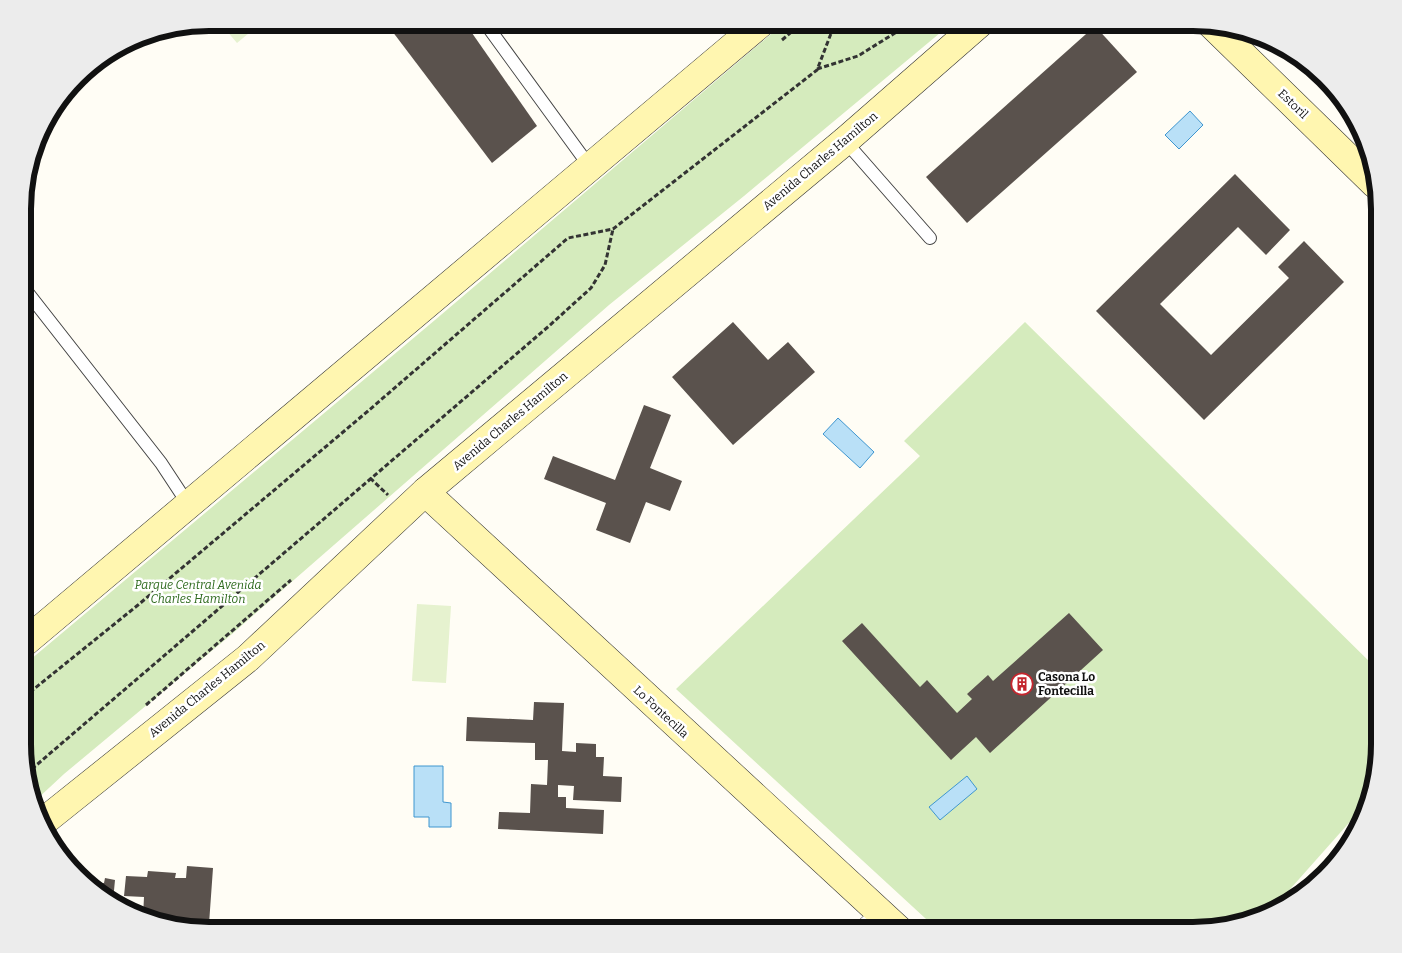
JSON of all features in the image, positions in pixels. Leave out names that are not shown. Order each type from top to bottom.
[{"type":"main road","points":[[32,635],[752,31]]},
{"type":"main road","name":"Avenida Charles Hamilton","points":[[48,818],[248,658],[425,492],[845,141],[971,31]]},
{"type":"main road","name":"Estoril","points":[[1221,34],[1367,176]]},
{"type":"main road","name":"Lo Fontecilla","points":[[425,492],[879,922]]},
{"type":"lane","points":[[491,31],[590,167]]},
{"type":"lane","points":[[845,141],[930,238]]},
{"type":"lane","points":[[31,297],[155,456],[188,504]]},
{"type":"path","points":[[816,70],[832,31]]},
{"type":"path","points":[[32,691],[138,605],[353,424],[568,238],[613,229],[816,70],[858,56],[898,31]]},
{"type":"path","points":[[33,768],[549,326],[590,288],[605,265],[613,229]]},
{"type":"green space","points":[[227,31],[251,31],[237,43]]},
{"type":"green space","name":"Parque Central Avenida Charles Hamilton","points":[[775,31],[942,31],[744,196],[609,305],[232,634],[64,774],[39,797],[32,755],[32,658],[435,320]]},
{"type":"green space","points":[[1025,322],[1371,663],[1371,744],[1369,767],[1365,790],[1357,812],[1283,898],[1239,916],[1193,922],[929,922],[676,689],[920,456],[904,441]]},
{"type":"green space","points":[[417,604],[451,606],[446,683],[412,681]]},
{"type":"water","points":[[1190,111],[1203,125],[1179,149],[1165,135]]},
{"type":"water","points":[[838,418],[874,452],[860,468],[823,434]]},
{"type":"water","points":[[414,766],[443,766],[443,802],[451,803],[451,827],[429,827],[429,817],[414,817]]},
{"type":"water","points":[[967,776],[977,789],[940,820],[929,807]]},
{"type":"building","points":[[392,31],[471,31],[537,126],[492,163]]},
{"type":"building","points":[[1089,31],[1100,31],[1137,72],[967,223],[926,177]]},
{"type":"building","points":[[1235,174],[1290,230],[1266,255],[1238,227],[1160,304],[1211,355],[1289,278],[1278,267],[1304,241],[1344,282],[1204,420],[1096,311]]},
{"type":"building","points":[[733,322],[768,360],[788,342],[815,372],[733,445],[672,377]]},
{"type":"building","points":[[644,405],[671,415],[650,468],[682,481],[670,511],[646,502],[630,543],[596,530],[606,503],[544,479],[553,456],[615,480]]},
{"type":"building","name":"Casona Lo Fontecilla","points":[[1069,613],[1103,650],[990,753],[976,737],[951,760],[842,641],[862,623],[920,687],[927,680],[957,713],[972,699],[967,694],[988,675],[993,681]]},
{"type":"building","points":[[534,702],[564,703],[562,751],[576,752],[576,743],[596,744],[596,757],[604,757],[603,776],[622,777],[621,802],[573,800],[574,786],[558,785],[558,797],[566,797],[566,808],[604,810],[603,834],[498,829],[499,812],[530,813],[531,784],[547,785],[548,760],[535,760],[535,743],[466,741],[467,717],[533,720]]},
{"type":"building","points":[[187,866],[213,868],[209,922],[163,916],[143,909],[144,897],[124,896],[126,876],[147,877],[148,871],[176,873],[175,878],[186,878]]},
{"type":"building","points":[[105,878],[115,880],[114,894],[98,883],[104,883]]},
{"type":"place","name":"Casona Lo Fontecilla","points":[[1022,684]]}]
